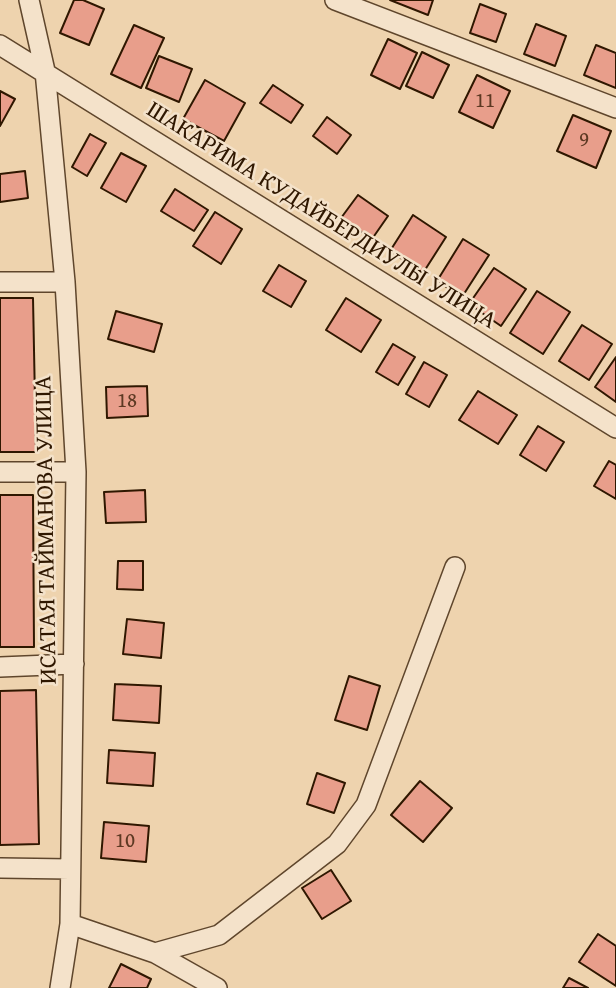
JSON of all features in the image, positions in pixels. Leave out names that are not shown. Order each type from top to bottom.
[{"type":"street","name":"ИСАТАЯ ТАЙМАНОВА УЛИЦА","points":[[29,0],[45,71],[65,282],[76,472],[71,869],[69,924],[60,988]]},
{"type":"street","points":[[335,0],[616,108]]},
{"type":"street","name":"ШАКАРИМА КУДАЙБЕРДИУЛЫ УЛИЦА","points":[[0,45],[353,267],[616,428]]},
{"type":"street","points":[[0,282],[65,282]]},
{"type":"street","points":[[0,472],[76,472]]},
{"type":"street","points":[[156,953],[219,935],[337,844],[366,805],[455,567]]},
{"type":"street","points":[[0,667],[74,664]]},
{"type":"street","points":[[0,868],[71,869]]},
{"type":"street","points":[[69,924],[156,953],[217,988]]},
{"type":"building","points":[[74,0],[83,0],[104,9],[89,45],[60,33]]},
{"type":"building","points":[[390,0],[433,0],[428,15]]},
{"type":"building","points":[[480,4],[506,14],[496,42],[470,33]]},
{"type":"building","points":[[536,24],[566,36],[555,66],[524,54]]},
{"type":"building","points":[[134,25],[164,38],[141,88],[111,74]]},
{"type":"building","points":[[388,39],[417,53],[400,89],[371,75]]},
{"type":"building","points":[[596,45],[616,53],[616,88],[584,75]]},
{"type":"building","points":[[422,52],[449,65],[433,98],[406,86]]},
{"type":"building","points":[[159,56],[192,69],[179,102],[146,88]]},
{"type":"building","points":[[477,75],[510,91],[493,128],[459,112]]},
{"type":"building","points":[[205,80],[245,103],[224,141],[183,119]]},
{"type":"building","points":[[273,85],[303,105],[291,123],[260,103]]},
{"type":"building","points":[[0,91],[15,99],[0,126]]},
{"type":"building","points":[[573,115],[611,131],[596,168],[557,151]]},
{"type":"building","points":[[327,117],[351,135],[337,154],[313,136]]},
{"type":"building","points":[[90,134],[106,143],[87,176],[72,167]]},
{"type":"building","points":[[121,153],[146,166],[126,202],[101,188]]},
{"type":"building","points":[[25,171],[28,198],[0,202],[0,174]]},
{"type":"building","points":[[175,189],[208,210],[194,231],[161,211]]},
{"type":"building","points":[[358,195],[388,216],[372,239],[341,218]]},
{"type":"building","points":[[215,212],[242,229],[221,264],[193,246]]},
{"type":"building","points":[[413,215],[446,237],[423,273],[390,251]]},
{"type":"building","points":[[463,239],[489,255],[462,297],[437,281]]},
{"type":"building","points":[[279,265],[306,281],[291,307],[263,291]]},
{"type":"building","points":[[494,268],[526,289],[501,326],[469,304]]},
{"type":"building","points":[[537,291],[570,312],[543,354],[510,333]]},
{"type":"building","points":[[0,298],[33,298],[36,452],[0,452]]},
{"type":"building","points":[[346,298],[381,320],[361,352],[326,330]]},
{"type":"building","points":[[116,311],[162,324],[154,352],[108,339]]},
{"type":"building","points":[[582,325],[612,344],[589,380],[559,361]]},
{"type":"building","points":[[393,344],[415,357],[398,385],[376,372]]},
{"type":"building","points":[[616,357],[616,402],[595,387]]},
{"type":"building","points":[[424,362],[447,375],[429,407],[406,394]]},
{"type":"building","points":[[147,386],[148,416],[107,418],[106,387]]},
{"type":"building","points":[[478,391],[517,415],[498,444],[459,420]]},
{"type":"building","points":[[538,426],[564,442],[546,471],[520,455]]},
{"type":"building","points":[[609,461],[616,465],[616,499],[594,486]]},
{"type":"building","points":[[145,490],[146,522],[106,523],[104,492]]},
{"type":"building","points":[[0,495],[33,495],[34,647],[0,647]]},
{"type":"building","points":[[118,561],[143,561],[143,590],[117,589]]},
{"type":"building","points":[[127,619],[164,623],[161,658],[123,654]]},
{"type":"building","points":[[349,676],[380,686],[367,730],[335,720]]},
{"type":"building","points":[[115,684],[161,686],[159,723],[113,720]]},
{"type":"building","points":[[36,690],[39,844],[0,845],[0,691]]},
{"type":"building","points":[[109,750],[155,753],[153,786],[107,783]]},
{"type":"building","points":[[317,773],[345,783],[334,813],[307,804]]},
{"type":"building","points":[[420,781],[452,808],[423,842],[391,815]]},
{"type":"building","points":[[104,822],[149,826],[146,862],[101,858]]},
{"type":"building","points":[[331,870],[351,901],[322,919],[302,888]]},
{"type":"building","points":[[598,934],[616,946],[616,986],[579,962]]},
{"type":"building","points":[[121,964],[151,979],[147,988],[109,988]]},
{"type":"building","points":[[569,978],[588,988],[563,988]]}]
